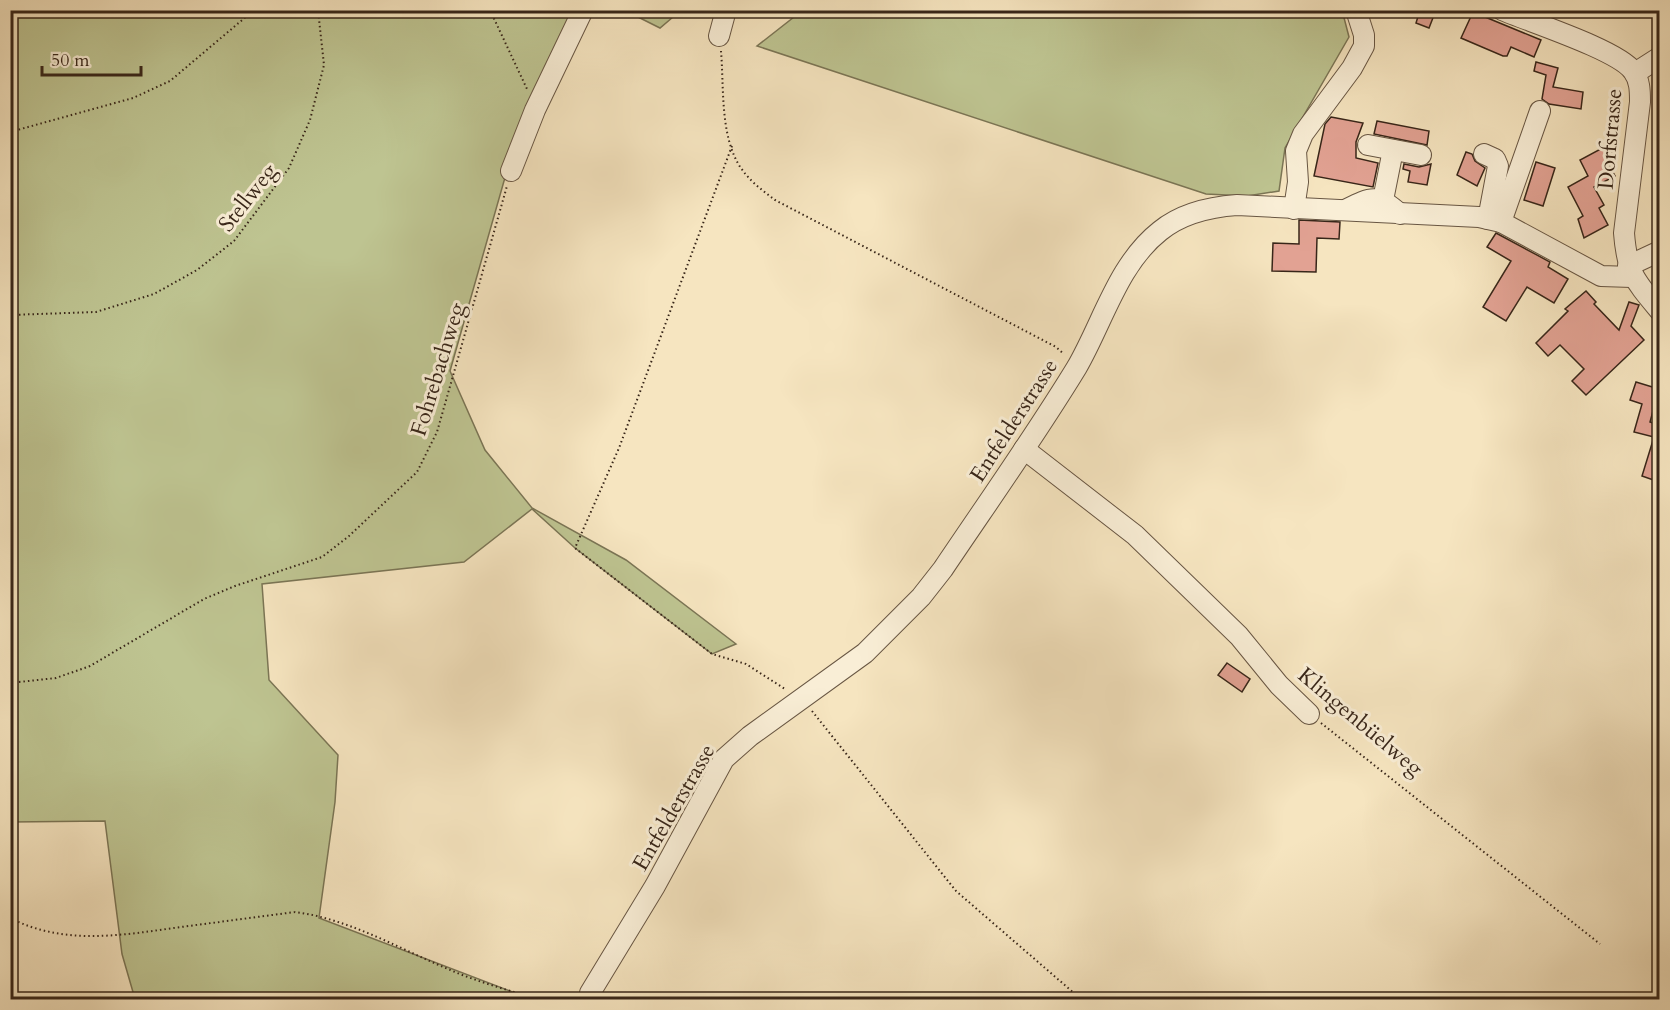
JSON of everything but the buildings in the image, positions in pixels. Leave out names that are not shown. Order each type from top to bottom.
[{"type":"street","points":[[511,171],[536,110],[583,10]]},
{"type":"street","points":[[719,36],[726,10]]},
{"type":"street","points":[[1294,209],[1298,182],[1296,151],[1303,134],[1352,68],[1364,46],[1364,35],[1356,10]]},
{"type":"street","name":"Dorfstrasse","points":[[1502,10],[1618,58],[1635,73],[1640,102],[1624,233],[1630,272]]},
{"type":"street","points":[[1635,73],[1659,57]]},
{"type":"street","points":[[1495,221],[1540,111]]},
{"type":"street","points":[[1368,145],[1421,155]]},
{"type":"street","points":[[1383,200],[1393,150]]},
{"type":"street","points":[[1484,154],[1495,159],[1498,166],[1495,221]]},
{"type":"street","points":[[1342,212],[1368,198],[1383,200],[1400,214]]},
{"type":"street","name":"Entfelderstrasse","points":[[589,999],[590,993],[655,886],[724,759],[750,736],[865,652],[921,597],[1024,449],[1078,365],[1126,271],[1160,231],[1187,214],[1210,207],[1237,205],[1495,221],[1600,276],[1630,272]]},
{"type":"street","points":[[1659,251],[1630,272],[1659,311]]},
{"type":"street","name":"Klingenbüelweg","points":[[1024,449],[1136,535],[1239,636],[1279,685],[1309,714]]},
{"type":"path","points":[[10,132],[133,98],[170,81],[254,10]]},
{"type":"path","name":"Stellweg","points":[[10,315],[96,312],[153,294],[197,270],[234,241],[289,168],[310,120],[324,65],[318,10]]},
{"type":"path","points":[[490,10],[536,110]]},
{"type":"path","points":[[719,36],[727,130],[744,171],[755,185],[775,200],[1056,347]]},
{"type":"path","points":[[732,146],[619,448],[575,548],[712,654],[746,664],[777,684]]},
{"type":"path","name":"Fohrebachweg","points":[[10,683],[56,678],[90,666],[204,599],[235,586],[322,557],[349,536],[417,472],[437,432],[511,171]]},
{"type":"path","points":[[803,699],[956,891],[1082,999]]},
{"type":"path","name":"Klingenbüelweg","points":[[1309,714],[1600,944]]},
{"type":"path","points":[[10,918],[25,925],[61,934],[101,938],[295,912],[312,914],[363,931],[450,970],[539,999]]},
{"type":"green space","points":[[803,10],[1342,10],[1349,37],[1285,148],[1279,191],[1247,196],[1206,194],[757,46]]},
{"type":"green space","points":[[10,11],[572,11],[504,181],[450,371],[485,450],[532,508],[626,560],[736,644],[712,654],[575,548],[532,509],[464,562],[262,584],[269,680],[338,755],[335,802],[319,918],[531,999],[135,999],[122,954],[105,821],[11,822]]},
{"type":"green space","points":[[626,11],[672,11],[673,17],[660,28]]}]
